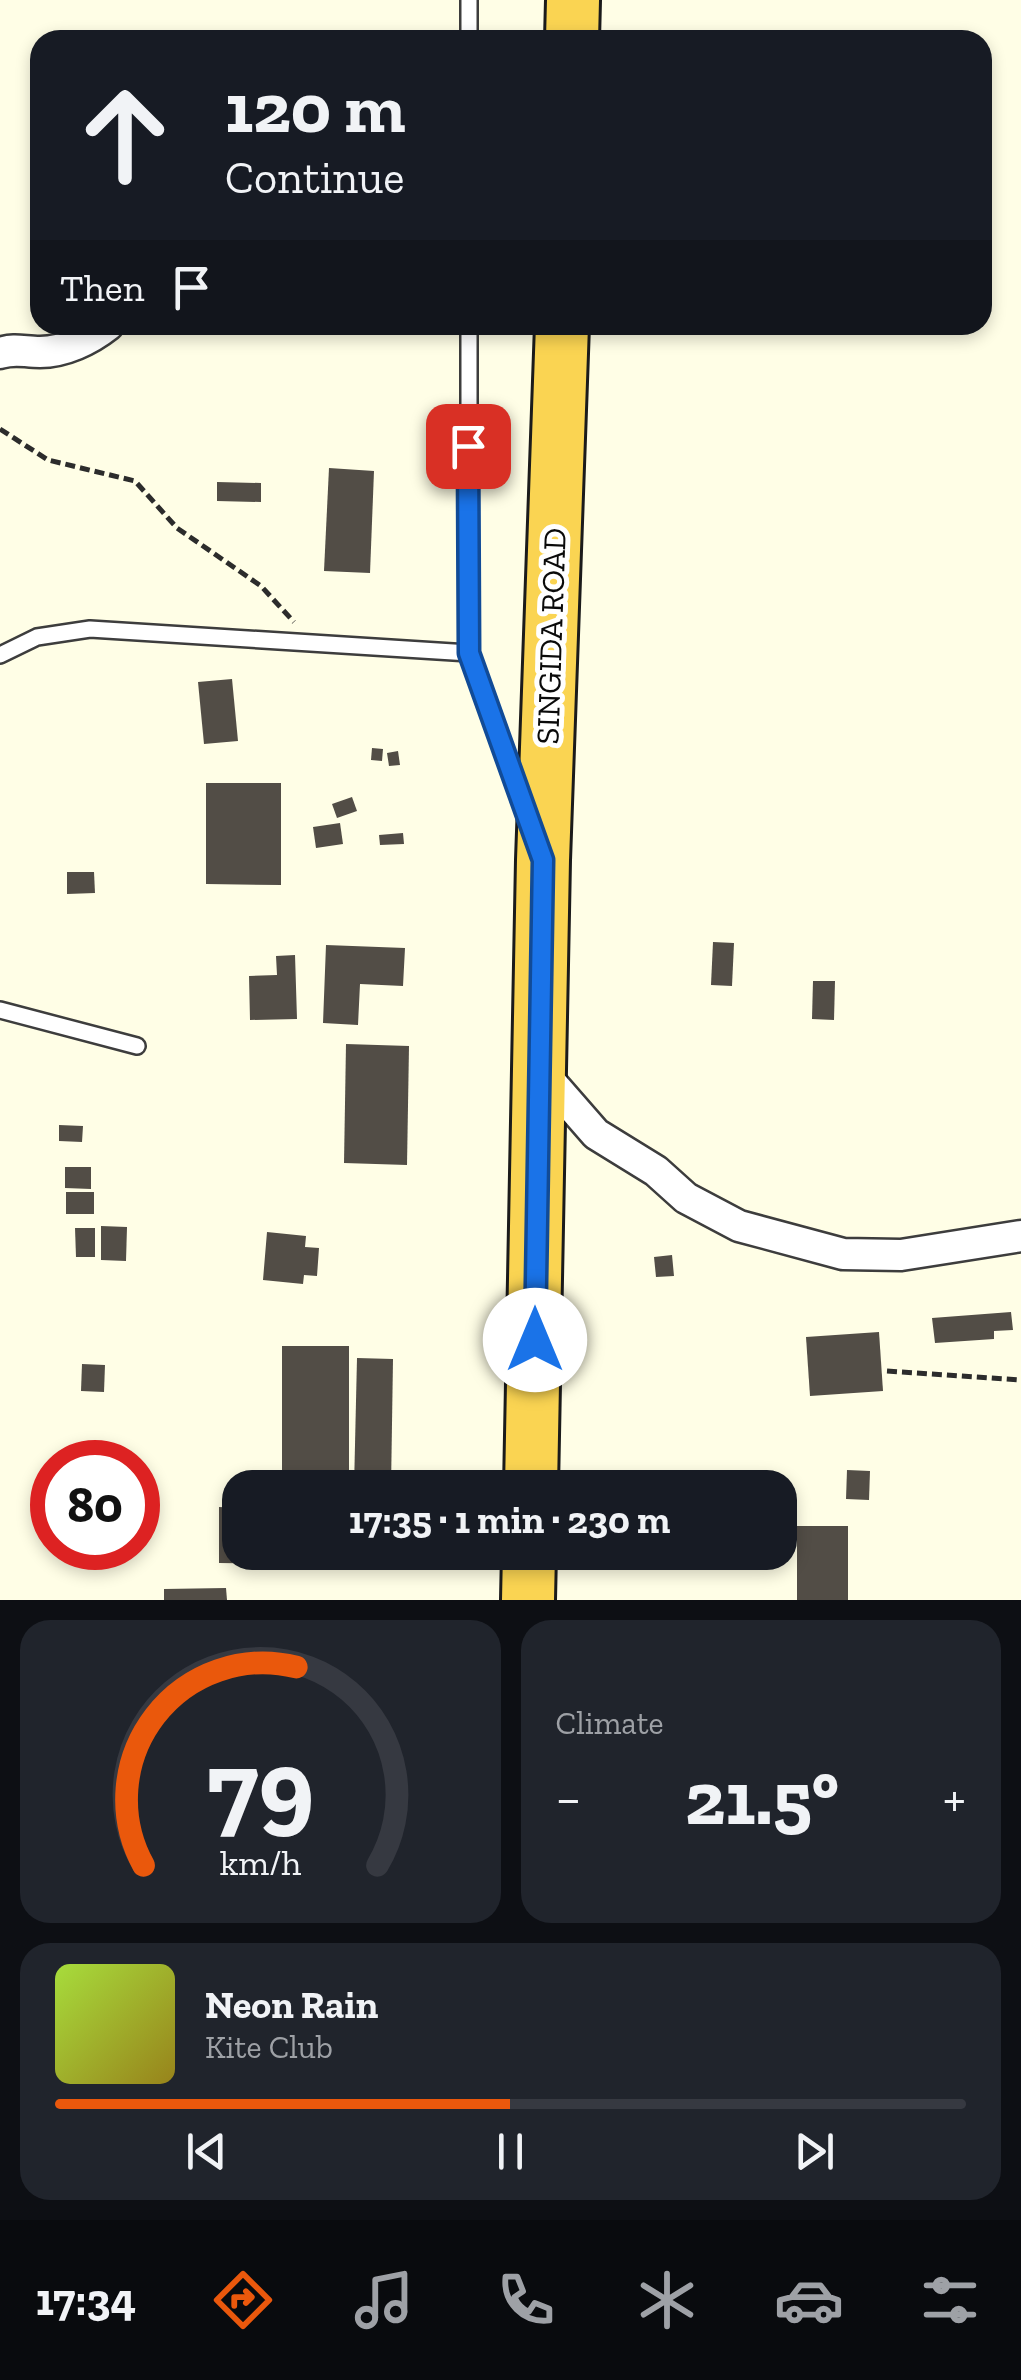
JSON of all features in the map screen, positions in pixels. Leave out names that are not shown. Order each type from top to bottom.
[{"type":"highway","points":[[572,30],[573,0]]},
{"type":"highway","name":"SINGIDA ROAD","points":[[531,1470],[543,860],[562,335]]},
{"type":"highway","points":[[528,1600],[529,1570]]},
{"type":"street","points":[[0,353],[15,348],[54,351],[93,335]]},
{"type":"street","points":[[538,1066],[596,1134],[656,1171],[686,1198],[739,1226],[843,1254],[901,1255],[1021,1236]]},
{"type":"lane","points":[[469,0],[469,30]]},
{"type":"lane","points":[[469,335],[469,653],[543,860]]},
{"type":"lane","points":[[0,655],[37,637],[90,629],[469,653]]},
{"type":"lane","points":[[0,1010],[137,1046]]},
{"type":"path","points":[[0,429],[48,460],[135,481],[178,528],[261,586],[312,642]]},
{"type":"path","points":[[887,1371],[1021,1380]]},
{"type":"building","points":[[329,468],[374,471],[370,573],[324,571]]},
{"type":"building","points":[[217,482],[261,483],[261,502],[217,501]]},
{"type":"building","points":[[232,679],[238,741],[204,744],[198,682]]},
{"type":"building","points":[[372,748],[383,749],[382,761],[371,760]]},
{"type":"building","points":[[398,751],[400,765],[389,766],[387,753]]},
{"type":"building","points":[[206,783],[281,783],[281,885],[206,884]]},
{"type":"building","points":[[352,797],[357,811],[337,818],[332,804]]},
{"type":"building","points":[[340,823],[343,844],[316,848],[313,827]]},
{"type":"building","points":[[403,833],[404,844],[380,845],[379,835]]},
{"type":"building","points":[[67,872],[94,872],[95,893],[67,894]]},
{"type":"building","points":[[713,942],[734,943],[732,986],[711,985]]},
{"type":"building","points":[[326,945],[405,948],[403,986],[360,984],[358,1025],[323,1023]]},
{"type":"building","points":[[295,955],[297,1019],[250,1020],[249,976],[277,975],[276,956]]},
{"type":"building","points":[[813,981],[835,981],[834,1020],[812,1019]]},
{"type":"building","points":[[346,1044],[409,1046],[407,1165],[344,1163]]},
{"type":"building","points":[[59,1125],[83,1126],[82,1142],[59,1141]]},
{"type":"building","points":[[65,1167],[91,1167],[91,1189],[65,1188]]},
{"type":"building","points":[[66,1192],[94,1192],[94,1214],[66,1214]]},
{"type":"building","points":[[101,1226],[127,1227],[126,1261],[101,1260]]},
{"type":"building","points":[[75,1228],[95,1228],[95,1257],[76,1257]]},
{"type":"building","points":[[267,1232],[306,1236],[305,1247],[319,1248],[317,1276],[304,1275],[303,1284],[263,1280]]},
{"type":"building","points":[[672,1255],[674,1276],[656,1277],[654,1257]]},
{"type":"building","points":[[1011,1312],[1013,1330],[994,1331],[994,1339],[935,1343],[932,1318]]},
{"type":"building","points":[[879,1332],[883,1391],[810,1396],[806,1337]]},
{"type":"building","points":[[282,1346],[349,1346],[349,1470],[282,1470]]},
{"type":"building","points":[[357,1358],[393,1359],[391,1470],[354,1470]]},
{"type":"building","points":[[82,1364],[105,1365],[104,1392],[81,1391]]},
{"type":"building","points":[[847,1470],[870,1471],[869,1500],[846,1499]]},
{"type":"building","points":[[219,1507],[222,1563],[219,1563]]},
{"type":"building","points":[[797,1526],[848,1526],[848,1600],[797,1600]]},
{"type":"building","points":[[226,1588],[227,1600],[164,1600],[164,1589]]},
{"type":"route","points":[[468,446],[469,653],[543,860],[535,1340]]}]
